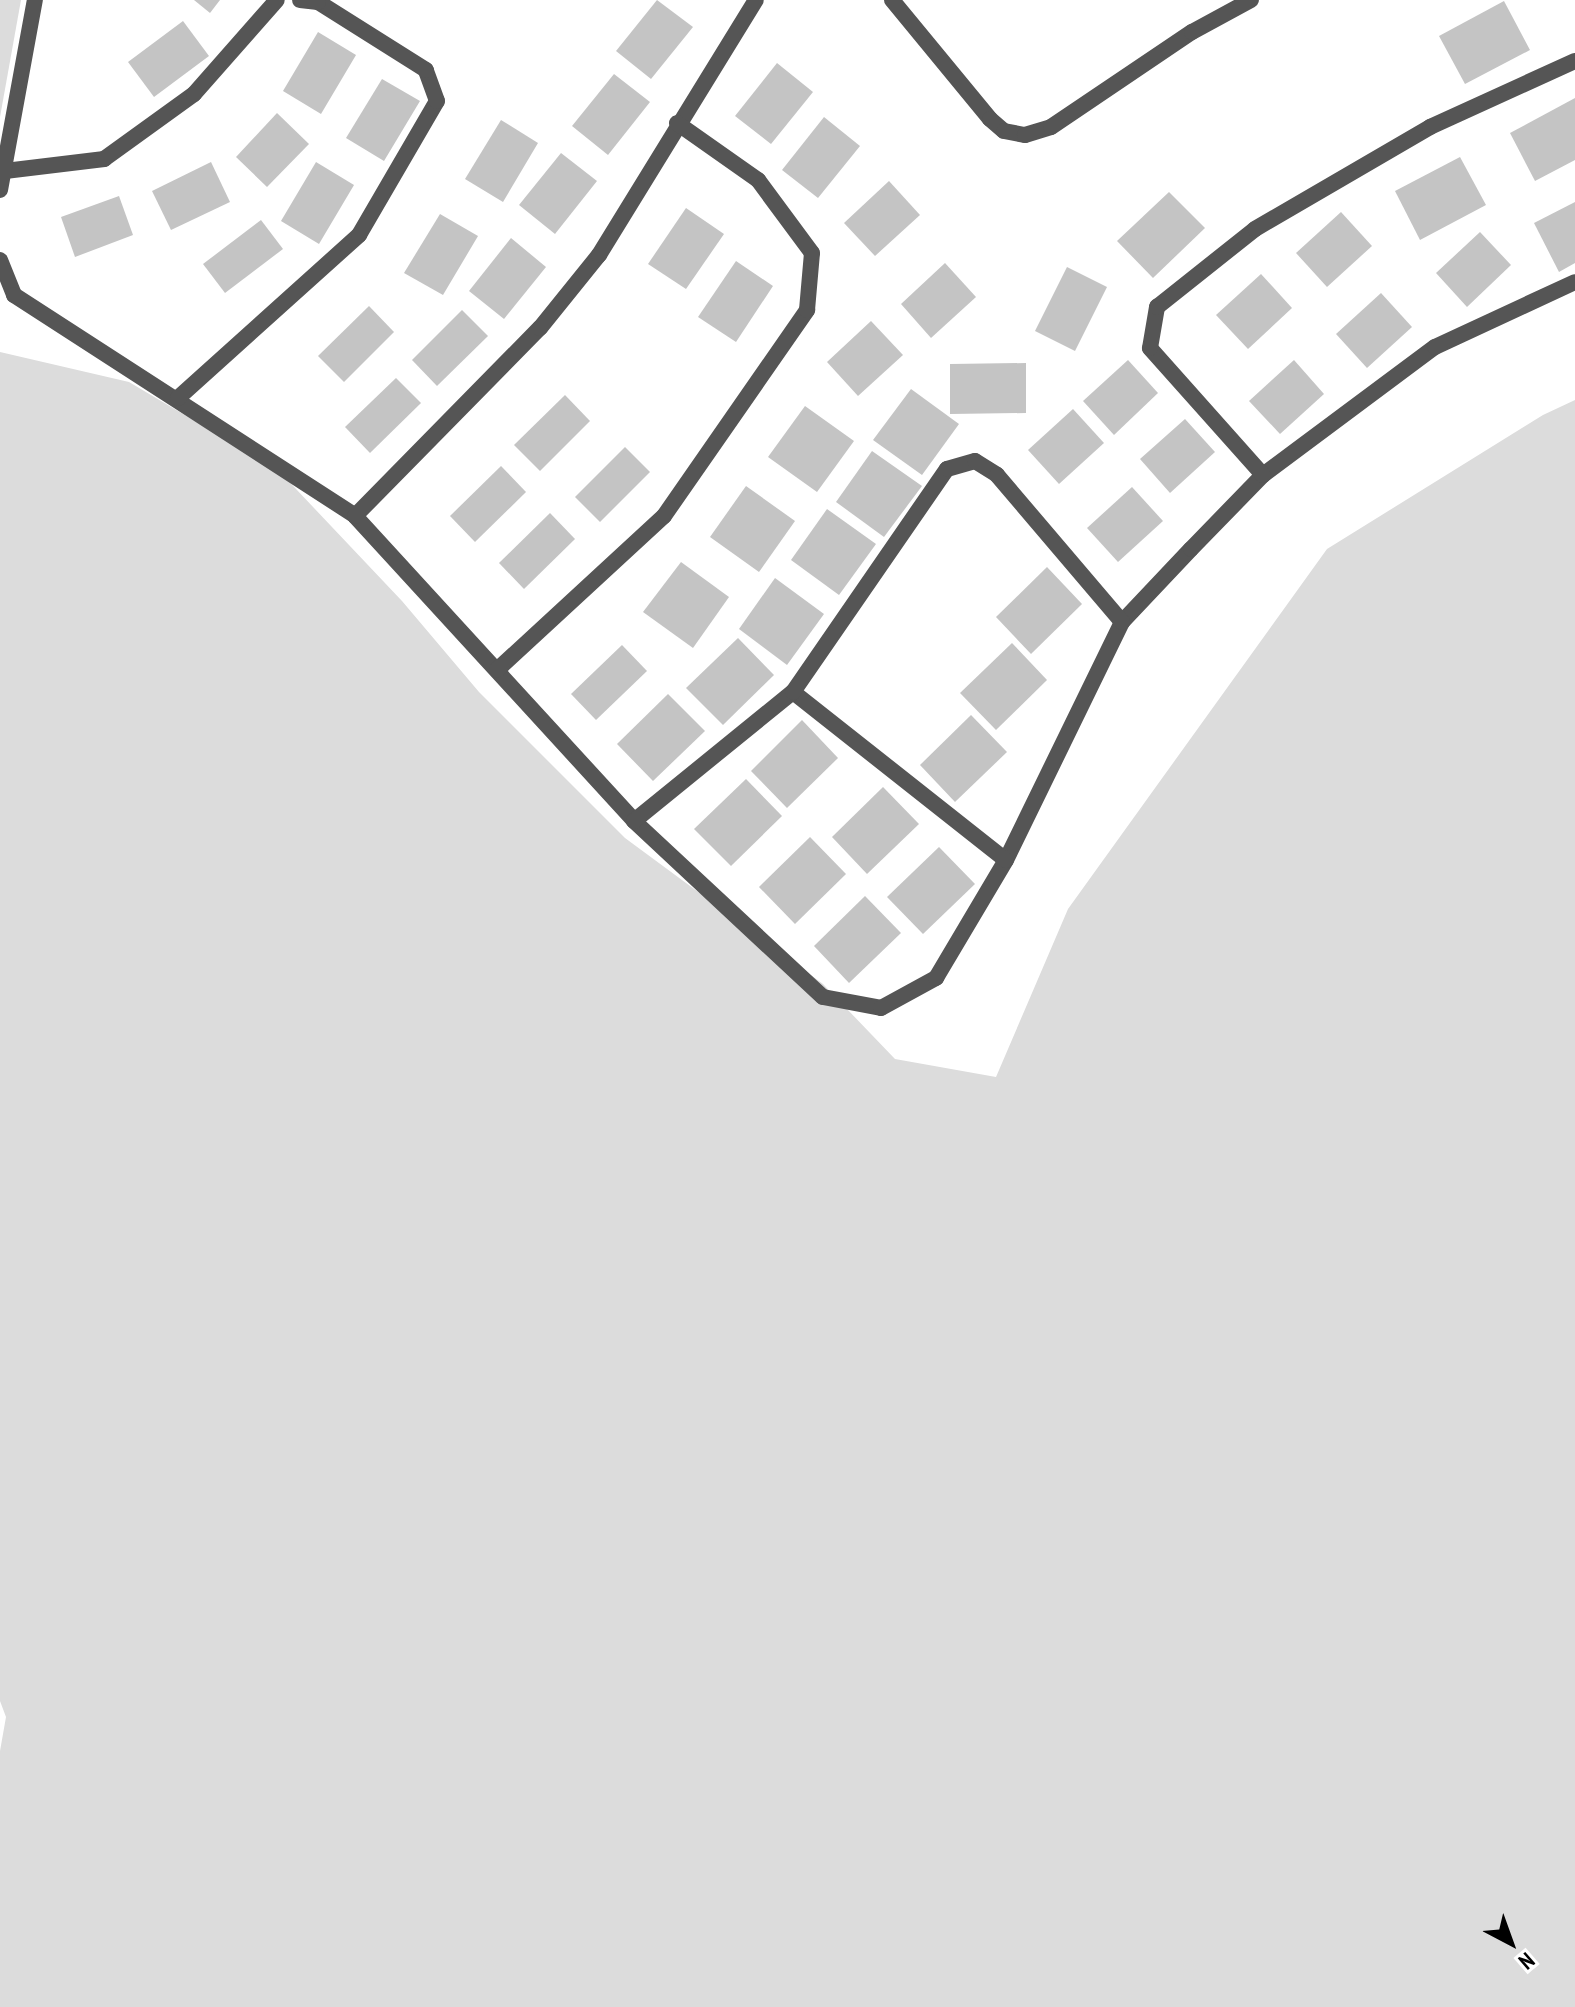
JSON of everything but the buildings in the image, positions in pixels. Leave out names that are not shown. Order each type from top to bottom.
[{"type":"street","points":[[0,190],[35,0]]},
{"type":"street","points":[[5,171],[104,159],[194,94],[277,0]]},
{"type":"street","points":[[178,398],[359,235],[437,101],[426,70],[318,2],[300,0]]},
{"type":"street","points":[[355,516],[540,328],[599,255],[677,123],[756,0]]},
{"type":"street","points":[[892,0],[990,119],[1004,131],[1025,135],[1051,127],[1192,32],[1251,0]]},
{"type":"street","points":[[1263,475],[1150,348],[1157,307],[1255,229],[1430,127],[1575,61]]},
{"type":"street","points":[[497,670],[664,516],[807,310],[812,253],[758,180],[677,123]]},
{"type":"street","points":[[0,260],[14,295],[178,398],[355,516],[634,821],[823,997],[881,1008],[936,978],[1006,860],[1122,622],[1263,475],[1435,347],[1575,282]]},
{"type":"street","points":[[634,821],[793,692],[947,469],[975,461],[997,475],[1122,622]]},
{"type":"street","points":[[793,692],[1006,860]]},
{"type":"shaded area","points":[[0,0],[21,0],[0,117]]},
{"type":"shaded area","points":[[0,352],[129,382],[279,471],[402,601],[479,692],[625,838],[823,984],[895,1059],[996,1077],[1068,909],[1327,549],[1543,415],[1575,400],[1575,2007],[0,2007],[0,1751],[6,1717],[0,1701]]}]
